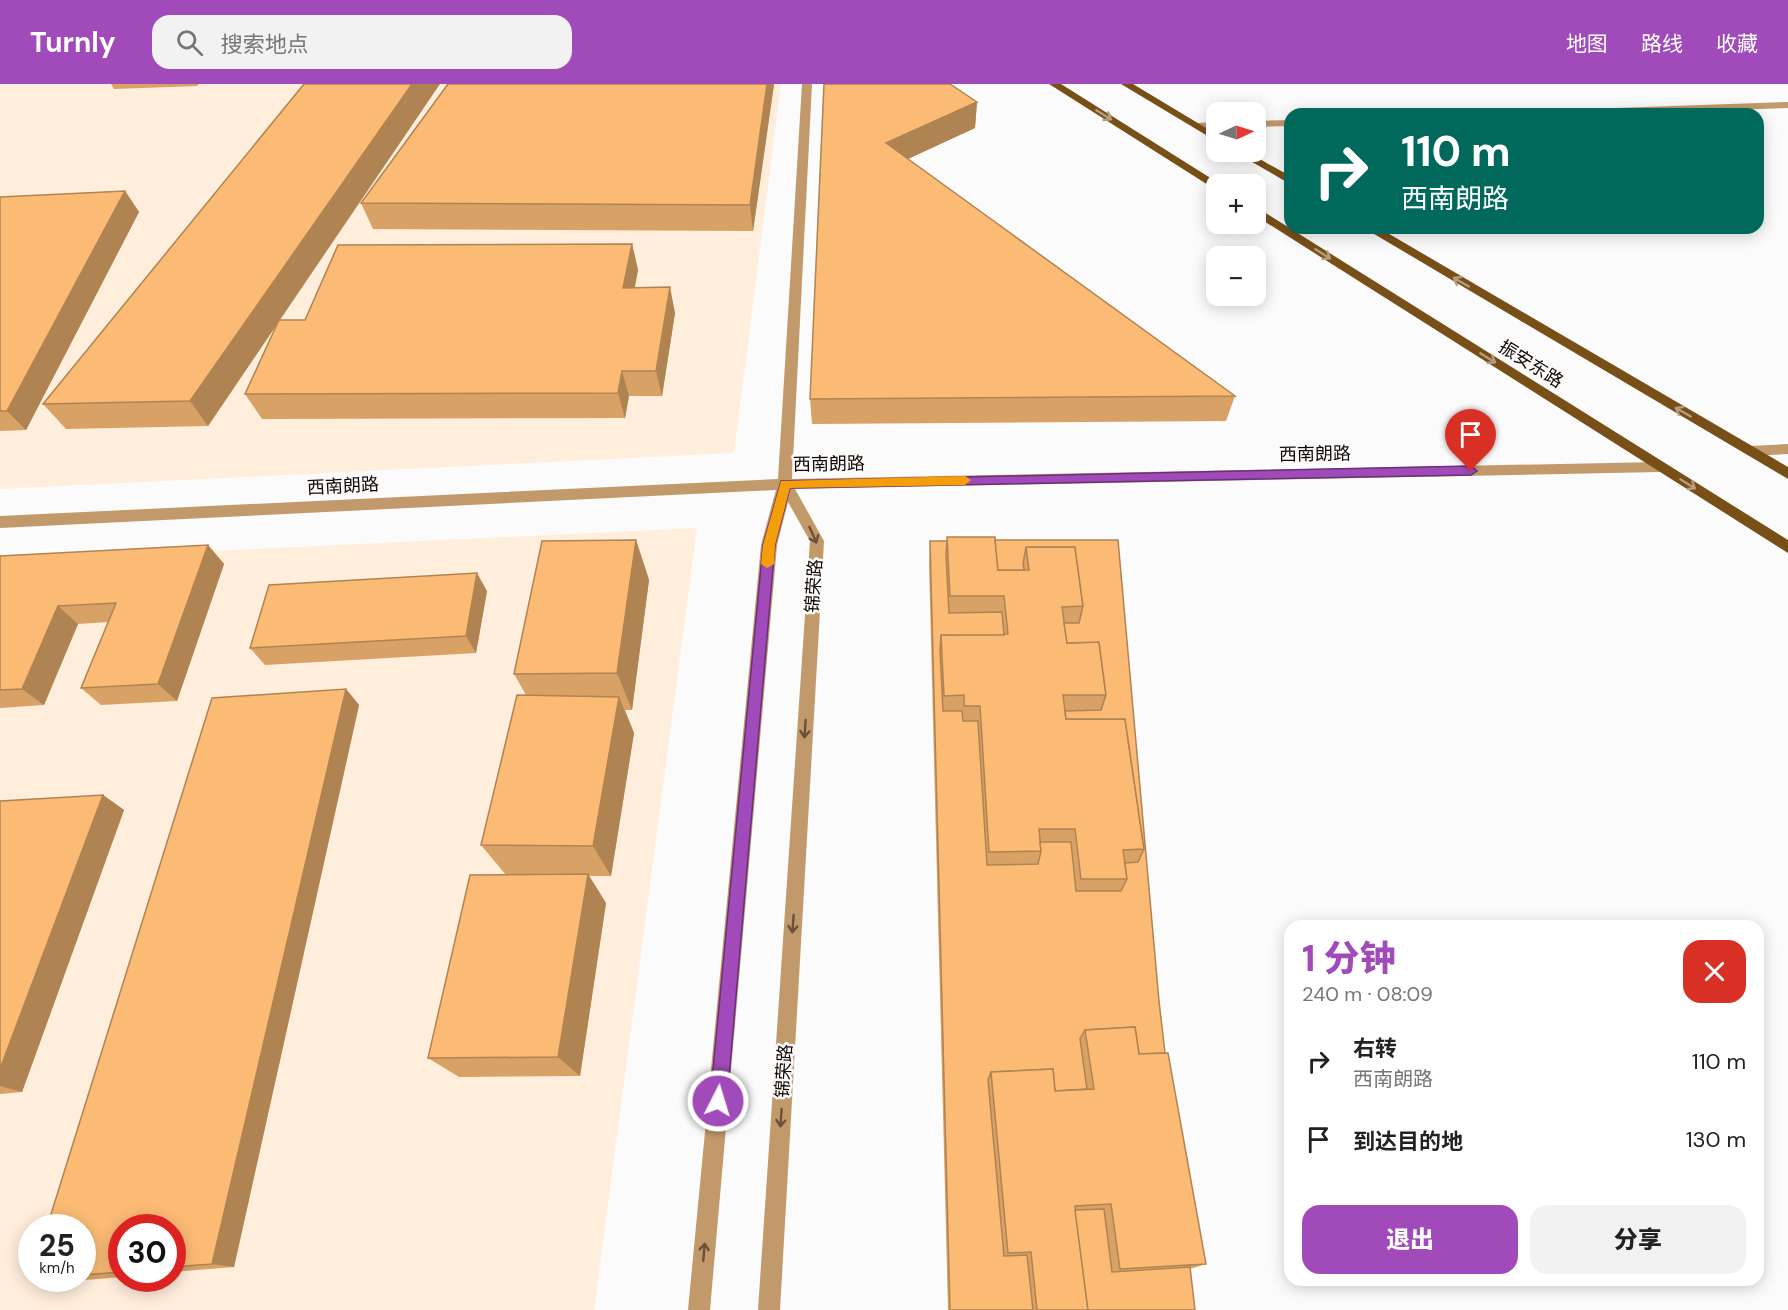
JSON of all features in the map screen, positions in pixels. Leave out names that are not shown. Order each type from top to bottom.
[{"type":"main road","points":[[1054,84],[1206,181]]},
{"type":"main road","points":[[1126,84],[1206,132]]},
{"type":"main road","points":[[1257,162],[1284,178]]},
{"type":"main road","name":"振安东路","points":[[1266,217],[1284,229]]},
{"type":"main road","name":"振安东路","points":[[1292,234],[1788,547]]},
{"type":"main road","name":"振安东路","points":[[1380,234],[1788,474]]},
{"type":"street","points":[[699,1310],[769,545],[785,484],[807,84]]},
{"type":"street","points":[[1702,108],[1788,105]]},
{"type":"street","points":[[1266,124],[1284,123]]},
{"type":"street","points":[[1197,126],[1206,126]]},
{"type":"street","points":[[1750,451],[1788,449]]},
{"type":"street","name":"西南朗路","points":[[0,522],[785,484],[1660,467]]},
{"type":"street","name":"锦荣路","points":[[770,1310],[817,541],[785,484]]},
{"type":"shaded area","points":[[0,84],[781,84],[734,453],[0,489]]},
{"type":"shaded area","points":[[697,528],[594,1310],[0,1310],[0,561]]},
{"type":"building","points":[[304,84],[412,84],[190,401],[43,404]]},
{"type":"building","points":[[448,84],[767,84],[750,205],[361,203]]},
{"type":"building","points":[[824,84],[950,84],[977,102],[886,143],[1235,396],[810,399]]},
{"type":"building","points":[[125,191],[7,411],[0,411],[0,197]]},
{"type":"building","points":[[632,244],[623,288],[670,287],[656,371],[622,371],[618,393],[245,394],[279,320],[305,320],[338,245]]},
{"type":"building","points":[[947,537],[995,537],[998,570],[1029,570],[1026,547],[1075,547],[1083,606],[1062,607],[1067,643],[1099,642],[1106,695],[1063,695],[1066,719],[1125,719],[1144,849],[1123,850],[1127,879],[1081,879],[1075,829],[1039,829],[1041,851],[989,852],[980,706],[964,706],[964,695],[944,696],[941,635],[1008,634],[1004,596],[950,596]]},
{"type":"building","points":[[636,540],[617,673],[514,674],[542,541]]},
{"type":"building","points":[[995,540],[1118,540],[1165,1053],[1139,1054],[1135,1027],[1085,1030],[1080,1039],[1087,1089],[1055,1091],[1053,1069],[991,1072],[988,1080],[1004,1256],[1027,1255],[1033,1310],[950,1310],[930,541],[947,541],[949,613],[1002,612],[1004,635],[941,635],[940,651],[943,711],[962,711],[963,721],[978,721],[987,865],[1038,864],[1041,851],[1040,842],[1071,842],[1076,891],[1121,891],[1127,879],[1125,863],[1138,862],[1144,849],[1125,719],[1066,719],[1065,711],[1101,710],[1106,695],[1099,642],[1067,643],[1064,623],[1079,623],[1083,606],[1075,547],[1026,547],[1024,570],[998,570]]},
{"type":"building","points":[[208,545],[158,684],[81,688],[116,603],[58,606],[22,689],[0,690],[0,556]]},
{"type":"building","points":[[477,573],[466,636],[250,648],[269,585]]},
{"type":"building","points":[[346,689],[212,1264],[186,1266],[186,1214],[108,1214],[108,1273],[96,1274],[96,1214],[51,1214],[212,698]]},
{"type":"building","points":[[517,695],[619,697],[593,846],[481,845]]},
{"type":"building","points":[[103,795],[0,1069],[0,801]]},
{"type":"building","points":[[588,874],[558,1057],[428,1058],[470,875]]},
{"type":"building","points":[[1135,1027],[1139,1054],[1168,1053],[1206,1264],[1120,1269],[1111,1204],[1075,1206],[1088,1310],[1037,1310],[1031,1252],[1008,1253],[991,1072],[1053,1069],[1055,1091],[1094,1089],[1085,1030]]},
{"type":"building","points":[[1104,1209],[1112,1272],[1190,1267],[1195,1310],[1088,1310],[1075,1210]]},
{"type":"slow traffic","points":[[767,564],[769,545],[785,484],[965,480]]},
{"type":"route","points":[[718,1101],[769,545],[785,484],[1471,471]]}]
